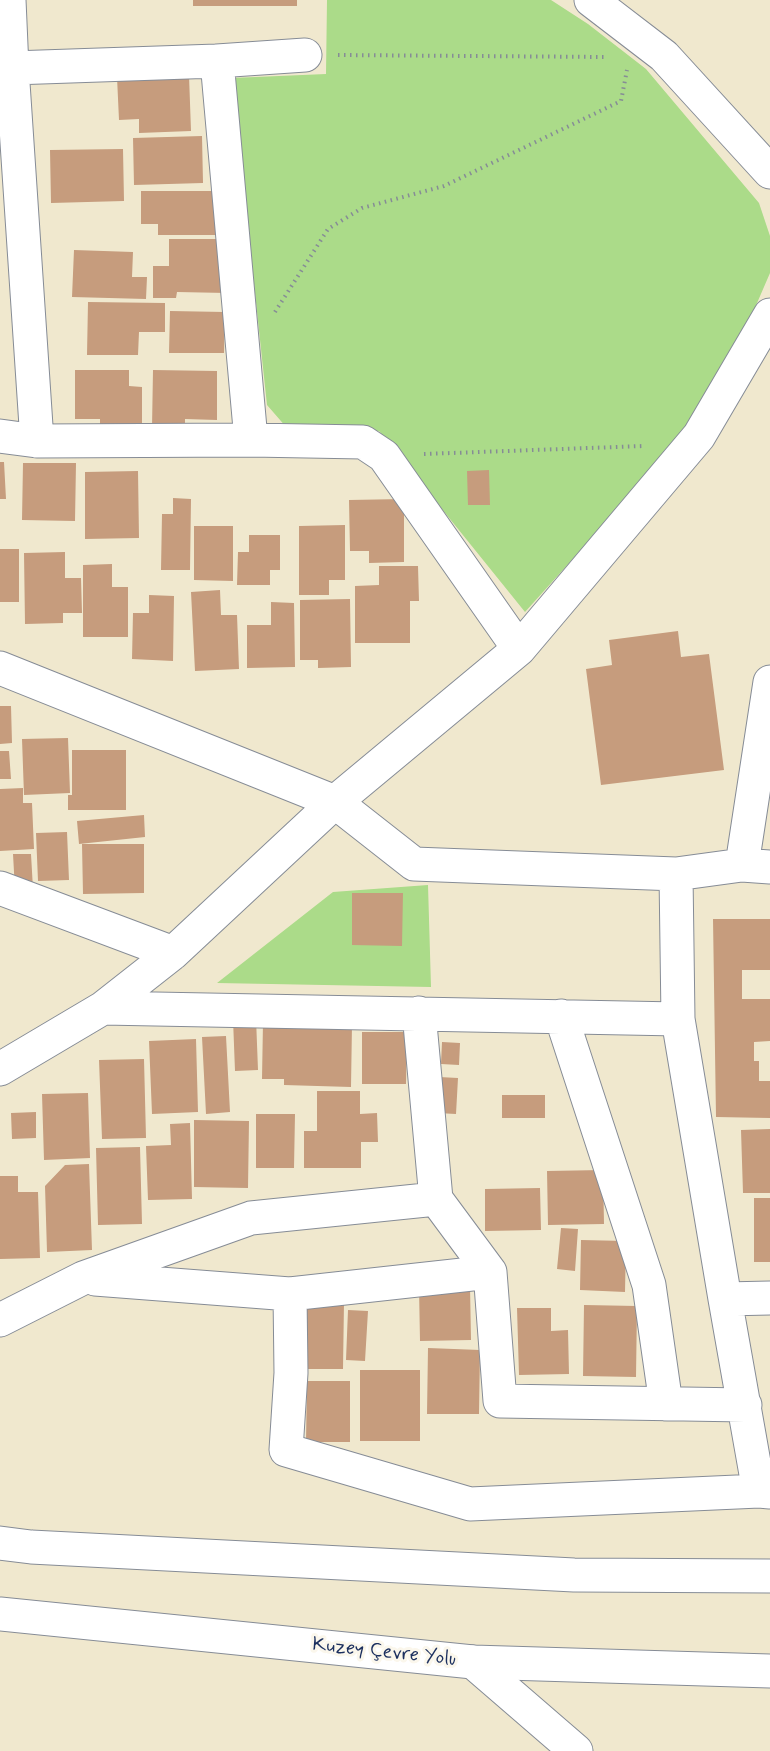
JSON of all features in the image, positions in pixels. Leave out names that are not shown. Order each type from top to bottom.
[{"type":"street","points":[[9,0],[8,51],[37,441]]},
{"type":"street","points":[[591,0],[664,56],[770,172]]},
{"type":"street","points":[[8,51],[217,61],[305,54]]},
{"type":"street","points":[[217,61],[251,440]]},
{"type":"street","points":[[0,1069],[103,1008],[172,953],[335,802],[519,649],[699,436],[765,335]]},
{"type":"street","points":[[0,436],[37,441],[363,442],[384,456],[519,649]]},
{"type":"street","points":[[0,668],[335,802],[414,864],[676,874],[756,866],[770,683]]},
{"type":"street","points":[[290,1294],[291,1373],[286,1450],[470,1504],[765,1492],[724,1299],[678,1019],[676,874]]},
{"type":"street","points":[[0,888],[172,953]]},
{"type":"street","points":[[103,1008],[678,1019]]},
{"type":"street","points":[[419,1013],[436,1199],[490,1272],[500,1401],[745,1405]]},
{"type":"street","points":[[561,1017],[649,1285],[666,1404]]},
{"type":"street","points":[[0,1320],[83,1278],[251,1218],[436,1199]]},
{"type":"street","points":[[83,1278],[290,1294],[490,1272]]},
{"type":"street","points":[[724,1299],[770,1298]]},
{"type":"street","points":[[0,1543],[31,1547],[573,1575],[770,1576]]},
{"type":"street","name":"Kuzey Çevre Yolu","points":[[0,1614],[473,1662],[770,1671]]},
{"type":"street","points":[[473,1662],[576,1751]]},
{"type":"path","points":[[305,54],[664,56]]},
{"type":"path","points":[[243,353],[262,333],[328,229],[362,208],[444,186],[621,101],[629,57]]},
{"type":"path","points":[[384,456],[692,444]]},
{"type":"green space","points":[[327,0],[551,0],[588,24],[646,69],[759,203],[770,236],[770,273],[751,317],[689,430],[525,612],[379,431],[287,428],[267,405],[232,78],[326,74]]},
{"type":"green space","points":[[428,885],[431,987],[217,983],[333,892]]},
{"type":"building","points":[[193,0],[297,0],[297,6],[193,6]]},
{"type":"building","points":[[189,75],[191,131],[139,133],[139,119],[119,120],[117,77]]},
{"type":"building","points":[[202,136],[203,183],[134,185],[133,138]]},
{"type":"building","points":[[123,149],[124,201],[51,203],[50,150]]},
{"type":"building","points":[[141,191],[217,191],[217,235],[158,235],[158,224],[141,224]]},
{"type":"building","points":[[169,239],[228,239],[227,293],[177,292],[176,298],[153,298],[153,266],[169,266]]},
{"type":"building","points":[[74,250],[133,252],[132,277],[147,277],[146,299],[72,297]]},
{"type":"building","points":[[88,302],[165,303],[165,332],[139,332],[138,355],[87,355]]},
{"type":"building","points":[[170,311],[225,312],[224,353],[169,353]]},
{"type":"building","points":[[75,370],[129,370],[129,386],[142,387],[142,428],[100,427],[100,419],[75,419]]},
{"type":"building","points":[[153,370],[217,371],[217,420],[185,419],[185,428],[152,428]]},
{"type":"building","points":[[0,462],[4,462],[6,499],[0,499]]},
{"type":"building","points":[[23,463],[76,463],[75,521],[22,520]]},
{"type":"building","points":[[489,470],[490,505],[468,505],[467,471]]},
{"type":"building","points":[[138,471],[139,538],[85,539],[85,472]]},
{"type":"building","points":[[173,498],[191,499],[190,570],[161,570],[162,514],[173,514]]},
{"type":"building","points":[[404,499],[404,562],[369,563],[369,551],[350,551],[349,500]]},
{"type":"building","points":[[345,525],[345,580],[329,580],[329,595],[299,595],[299,526]]},
{"type":"building","points":[[194,526],[233,526],[233,581],[194,580]]},
{"type":"building","points":[[249,535],[280,535],[280,570],[270,570],[270,585],[237,585],[238,552],[249,552]]},
{"type":"building","points":[[0,549],[19,549],[19,602],[0,602]]},
{"type":"building","points":[[65,552],[65,578],[81,578],[82,613],[63,613],[63,623],[25,624],[24,553]]},
{"type":"building","points":[[112,564],[112,587],[128,587],[128,637],[83,637],[83,565]]},
{"type":"building","points":[[379,566],[418,566],[419,601],[410,601],[410,643],[355,643],[355,586],[379,585]]},
{"type":"building","points":[[220,590],[221,615],[237,615],[239,669],[195,671],[191,592]]},
{"type":"building","points":[[149,595],[174,596],[173,661],[132,659],[133,613],[149,613]]},
{"type":"building","points":[[350,599],[351,667],[318,668],[318,660],[300,660],[300,600]]},
{"type":"building","points":[[271,602],[294,603],[295,667],[247,668],[247,625],[271,625]]},
{"type":"building","points":[[678,631],[681,657],[709,654],[724,770],[601,785],[586,669],[612,665],[609,640]]},
{"type":"building","points":[[0,706],[11,706],[12,743],[0,744]]},
{"type":"building","points":[[68,738],[70,793],[24,795],[22,739]]},
{"type":"building","points":[[72,750],[126,750],[126,810],[68,810],[68,795],[72,795]]},
{"type":"building","points":[[0,751],[9,751],[11,779],[0,779]]},
{"type":"building","points":[[23,788],[23,803],[32,803],[34,849],[0,851],[0,789]]},
{"type":"building","points":[[144,815],[145,837],[79,844],[77,821]]},
{"type":"building","points":[[67,832],[69,880],[38,881],[36,833]]},
{"type":"building","points":[[82,844],[144,844],[144,893],[83,894]]},
{"type":"building","points":[[13,854],[31,854],[33,889],[15,890]]},
{"type":"building","points":[[352,893],[403,893],[402,946],[352,945]]},
{"type":"building","points":[[713,919],[770,919],[770,970],[742,970],[742,999],[770,999],[770,1041],[754,1042],[754,1061],[759,1061],[759,1081],[770,1081],[770,1118],[716,1117]]},
{"type":"building","points":[[256,1018],[258,1070],[235,1071],[233,1019]]},
{"type":"building","points":[[263,1022],[352,1024],[351,1087],[284,1085],[284,1079],[262,1079]]},
{"type":"building","points":[[362,1032],[407,1032],[406,1084],[362,1084]]},
{"type":"building","points":[[226,1036],[230,1112],[206,1114],[202,1037]]},
{"type":"building","points":[[196,1039],[198,1112],[152,1114],[149,1041]]},
{"type":"building","points":[[442,1042],[460,1043],[459,1065],[441,1064]]},
{"type":"building","points":[[144,1059],[146,1138],[102,1139],[99,1060]]},
{"type":"building","points":[[439,1077],[458,1078],[456,1114],[437,1113]]},
{"type":"building","points":[[317,1091],[360,1091],[360,1114],[377,1113],[378,1142],[361,1142],[361,1168],[304,1168],[304,1131],[317,1131]]},
{"type":"building","points":[[88,1093],[90,1158],[44,1160],[42,1094]]},
{"type":"building","points":[[502,1095],[545,1095],[545,1118],[502,1118]]},
{"type":"building","points":[[36,1112],[36,1138],[12,1139],[11,1113]]},
{"type":"building","points":[[256,1114],[295,1114],[294,1168],[256,1168]]},
{"type":"building","points":[[194,1120],[249,1121],[248,1188],[194,1187]]},
{"type":"building","points":[[190,1123],[192,1199],[148,1200],[146,1146],[171,1145],[170,1124]]},
{"type":"building","points":[[770,1129],[770,1193],[743,1193],[741,1130]]},
{"type":"building","points":[[140,1147],[142,1224],[98,1225],[96,1148]]},
{"type":"building","points":[[89,1164],[92,1250],[47,1252],[45,1186],[65,1165]]},
{"type":"building","points":[[603,1170],[604,1224],[548,1225],[547,1171]]},
{"type":"building","points":[[0,1176],[18,1176],[18,1192],[38,1192],[40,1258],[0,1259]]},
{"type":"building","points":[[540,1188],[541,1230],[485,1231],[485,1189]]},
{"type":"building","points":[[754,1198],[770,1198],[770,1262],[754,1262]]},
{"type":"building","points":[[561,1228],[578,1229],[575,1271],[557,1269]]},
{"type":"building","points":[[581,1240],[626,1241],[625,1292],[580,1290]]},
{"type":"building","points":[[470,1286],[471,1340],[420,1341],[419,1287]]},
{"type":"building","points":[[304,1302],[344,1302],[343,1369],[304,1369]]},
{"type":"building","points":[[584,1305],[637,1306],[636,1377],[583,1376]]},
{"type":"building","points":[[517,1308],[551,1308],[551,1331],[568,1330],[569,1374],[519,1375]]},
{"type":"building","points":[[348,1310],[368,1311],[365,1361],[346,1360]]},
{"type":"building","points":[[428,1348],[480,1350],[479,1414],[427,1414]]},
{"type":"building","points":[[360,1370],[420,1370],[420,1441],[360,1441]]},
{"type":"building","points":[[307,1381],[350,1381],[350,1442],[306,1442]]}]
